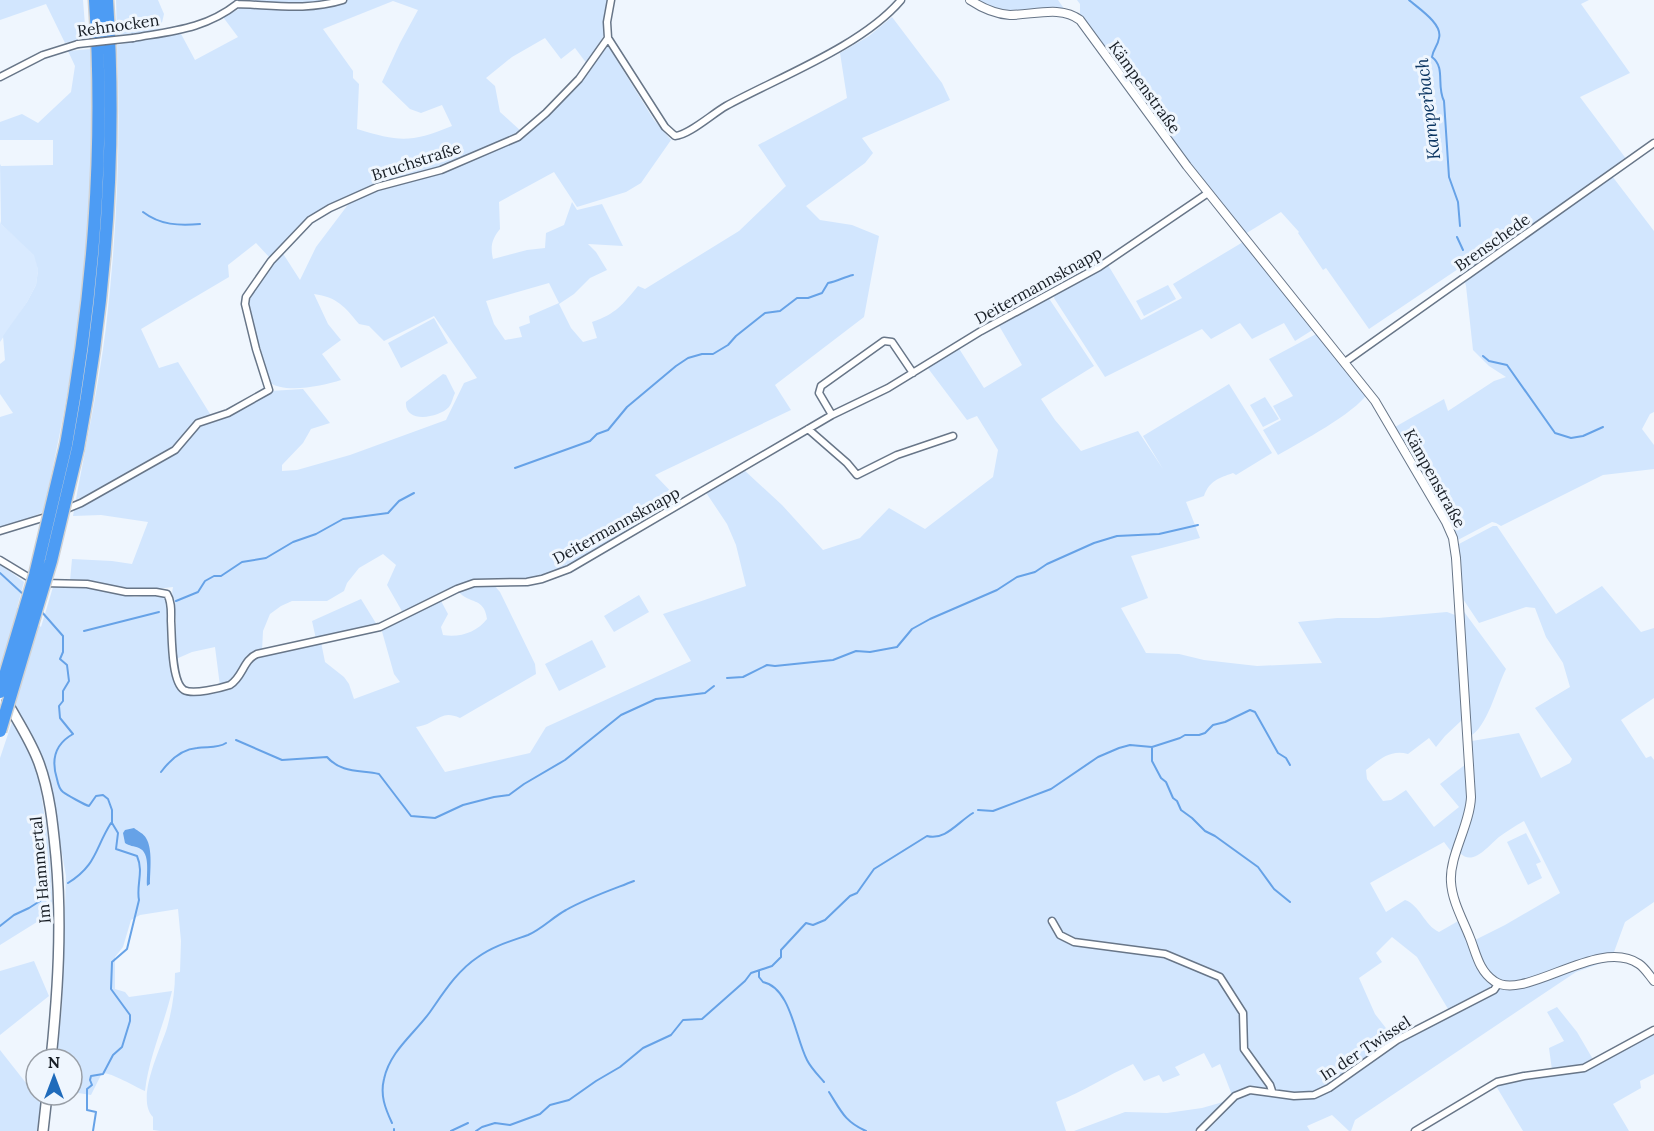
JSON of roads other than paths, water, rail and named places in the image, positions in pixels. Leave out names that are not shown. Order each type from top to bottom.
[{"type":"highway","points":[[0,690],[72,446],[97,203],[99,93],[95,0]]},
{"type":"highway","points":[[0,731],[51,561],[72,446],[98,326],[109,211],[112,103],[107,0]]},
{"type":"main road","name":"Im Hammertal","points":[[0,690],[32,746],[44,780],[51,816],[60,930],[52,1047]]},
{"type":"main road","points":[[43,1131],[46,1107]]},
{"type":"street","points":[[237,2],[304,8],[342,0]]},
{"type":"street","points":[[611,0],[607,22],[608,38],[665,127],[670,133],[679,136],[724,107],[829,53],[881,20],[901,0]]},
{"type":"street","name":"Kämpenstraße","points":[[970,0],[1000,13],[1062,12],[1077,18],[1208,194],[1382,411],[1440,511],[1453,538],[1472,797],[1452,870],[1451,882],[1455,900],[1482,969],[1498,984]]},
{"type":"street","name":"Rehnocken","points":[[0,77],[43,55],[78,44],[133,38],[208,22],[221,16],[237,2]]},
{"type":"street","name":"Bruchstraße","points":[[0,531],[38,520],[81,502],[174,450],[198,423],[228,413],[269,390],[256,349],[245,304],[246,297],[271,261],[302,228],[310,220],[330,208],[377,187],[441,170],[518,137],[546,113],[579,79],[608,38]]},
{"type":"street","name":"Brenschede","points":[[1345,362],[1654,143]]},
{"type":"street","name":"Deitermannsknapp","points":[[0,560],[24,576],[38,582],[87,584],[126,592],[166,594],[171,604],[173,650],[179,684],[188,691],[225,687],[236,681],[248,660],[257,654],[380,627],[474,583],[527,582],[569,570],[832,415],[888,388],[981,331],[1100,267],[1208,194]]},
{"type":"street","points":[[832,415],[819,393],[821,386],[884,341],[892,342],[913,373]]},
{"type":"street","points":[[808,429],[847,463],[856,475],[897,455],[953,436]]},
{"type":"street","points":[[1052,921],[1060,935],[1074,942],[1165,954],[1220,977],[1243,1013],[1244,1049],[1272,1091]]},
{"type":"street","points":[[1498,984],[1513,986],[1522,984],[1589,961],[1613,957],[1624,958],[1638,964],[1654,981]]},
{"type":"street","name":"In der Twissel","points":[[1200,1131],[1235,1096],[1250,1090],[1272,1091],[1294,1096],[1314,1095],[1329,1088],[1397,1040],[1494,990],[1498,984]]},
{"type":"street","points":[[1415,1131],[1497,1082],[1584,1068],[1654,1030]]},
{"type":"water","points":[[134,828],[145,837],[150,848],[150,884],[147,886],[145,854],[139,848],[125,843],[123,833],[125,830]]},
{"type":"waterway","name":"Kamperbach","points":[[1409,0],[1434,22],[1439,33],[1432,57],[1439,66],[1440,72],[1449,177],[1458,202],[1460,226]]},
{"type":"waterway","points":[[143,212],[156,220],[170,224],[200,224]]},
{"type":"waterway","name":"Kamperbach","points":[[1457,237],[1463,250]]},
{"type":"waterway","points":[[515,468],[590,441],[597,434],[608,430],[627,407],[688,358],[713,354],[728,345],[765,313],[780,311],[797,298],[808,298],[822,293],[828,283],[853,275]]},
{"type":"waterway","name":"Kamperbach","points":[[1483,356],[1489,361],[1507,365],[1555,433],[1571,438],[1583,436],[1603,427]]},
{"type":"waterway","points":[[176,601],[198,592],[205,581],[214,576],[221,576],[242,562],[266,558],[293,542],[316,534],[343,519],[388,513],[399,501],[414,493]]},
{"type":"waterway","points":[[727,678],[743,677],[767,665],[833,660],[856,651],[870,652],[897,647],[912,629],[930,619],[997,590],[1017,577],[1035,572],[1047,564],[1094,543],[1117,536],[1159,534],[1198,525]]},
{"type":"waterway","points":[[0,573],[24,595]]},
{"type":"waterway","points":[[41,611],[63,636],[63,652],[60,659],[67,665],[69,681],[63,691],[63,701],[59,706],[60,718],[73,734],[62,743],[56,753],[54,765],[59,786],[62,791],[89,806],[96,796],[103,795],[108,799],[112,810],[112,823],[118,833],[116,849],[137,856],[140,868],[139,900],[127,949],[112,962],[111,989],[130,1015],[130,1021],[122,1047],[113,1055],[103,1074],[91,1076],[92,1085],[87,1089],[87,1110],[96,1112],[93,1131]]},
{"type":"waterway","points":[[84,631],[159,612]]},
{"type":"waterway","points":[[236,740],[282,760],[327,757],[344,768],[379,774],[411,816],[435,818],[463,805],[509,795],[565,760],[621,715],[656,699],[705,693],[714,686]]},
{"type":"waterway","points":[[978,810],[993,811],[1051,789],[1098,757],[1119,748],[1130,745],[1152,747],[1185,735],[1199,735],[1205,733],[1213,725],[1250,710],[1255,712],[1278,753],[1286,758],[1290,765]]},
{"type":"waterway","points":[[161,772],[172,759],[186,750],[226,743]]},
{"type":"waterway","points":[[1152,748],[1152,761],[1181,810],[1205,831],[1258,867],[1274,889],[1290,902]]},
{"type":"waterway","points":[[476,1131],[495,1123],[510,1125],[540,1114],[550,1105],[569,1100],[620,1067],[643,1048],[671,1035],[683,1020],[702,1019],[751,973],[772,966],[781,957],[781,950],[806,923],[813,925],[825,920],[850,896],[857,893],[874,869],[927,836],[934,837],[946,833],[973,813]]},
{"type":"waterway","points":[[68,883],[85,870],[111,823]]},
{"type":"waterway","points":[[392,1123],[383,1096],[387,1069],[397,1051],[424,1020],[451,982],[484,953],[528,935],[574,906],[634,881]]},
{"type":"waterway","points":[[0,926],[14,915],[40,901],[48,892]]},
{"type":"waterway","points":[[759,971],[759,977],[763,982],[780,993],[786,1003],[807,1060],[824,1082]]},
{"type":"waterway","points":[[829,1092],[848,1120],[866,1131]]},
{"type":"waterway","points":[[451,1131],[468,1123]]}]
